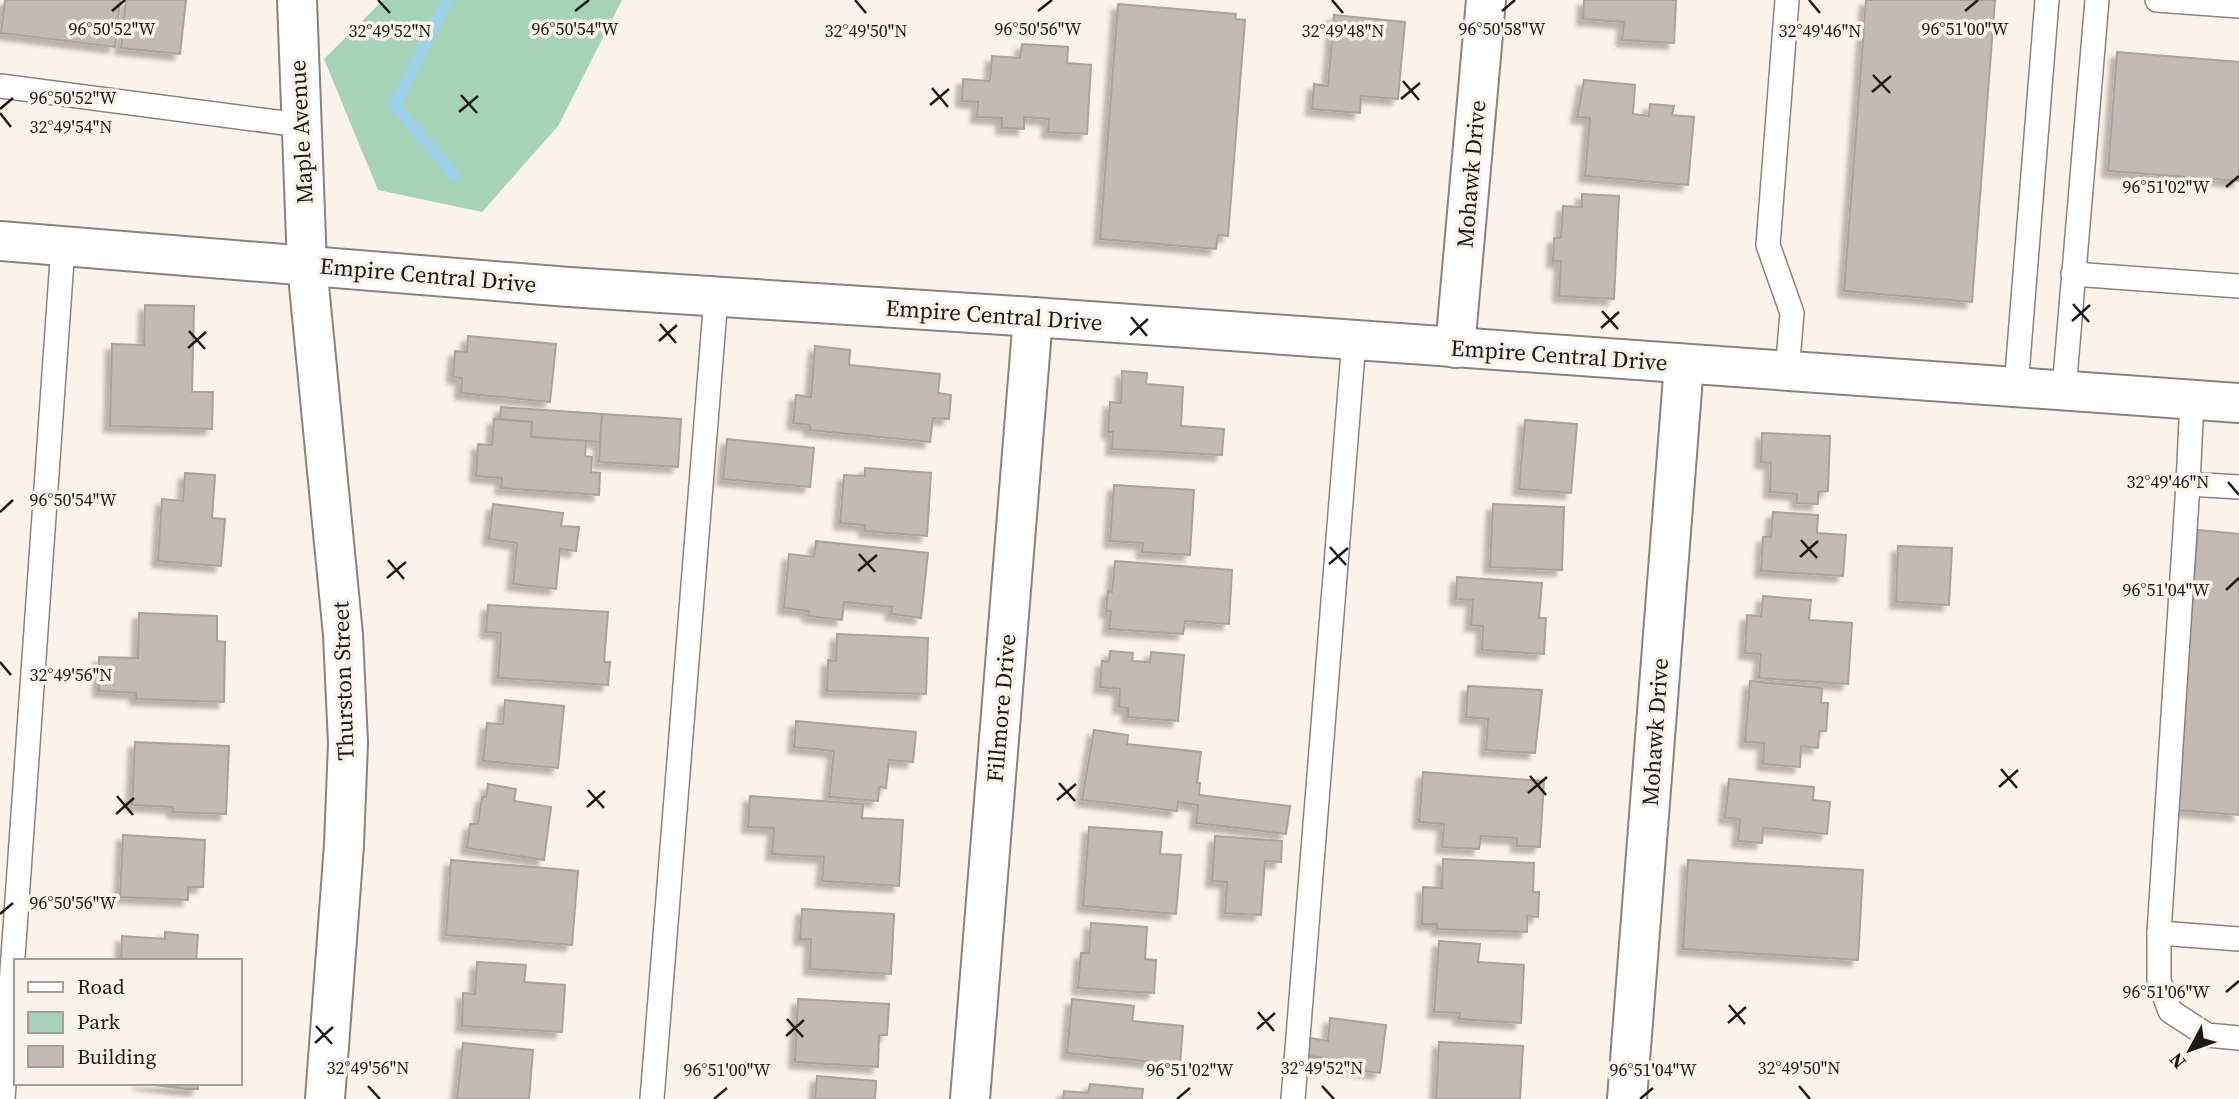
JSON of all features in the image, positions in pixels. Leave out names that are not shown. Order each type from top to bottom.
[{"type":"street","name":"Maple Avenue","points":[[297,0],[307,265]]},
{"type":"street","name":"Mohawk Drive","points":[[1455,348],[1486,0]]},
{"type":"street","name":"Empire Central Drive","points":[[0,241],[716,297],[2239,403]]},
{"type":"street","name":"Thurston Street","points":[[307,265],[344,635],[348,743],[344,845],[325,1099]]},
{"type":"street","name":"Fillmore Drive","points":[[970,1099],[1033,317]]},
{"type":"street","name":"Mohawk Drive","points":[[1627,1099],[1684,364]]},
{"type":"lane","points":[[1787,0],[1768,245],[1792,313],[1787,372]]},
{"type":"lane","points":[[2016,387],[2047,0]]},
{"type":"lane","points":[[2064,390],[2097,0]]},
{"type":"lane","points":[[2157,0],[2239,6]]},
{"type":"lane","points":[[0,86],[300,125]]},
{"type":"lane","points":[[3,1099],[64,246]]},
{"type":"lane","points":[[2073,274],[2239,286]]},
{"type":"lane","points":[[652,1099],[716,297]]},
{"type":"lane","points":[[1293,1099],[1354,340]]},
{"type":"lane","points":[[2192,400],[2159,933],[2159,981],[2170,1011],[2207,1035],[2239,1038]]},
{"type":"lane","points":[[2188,484],[2239,487]]},
{"type":"lane","points":[[2159,933],[2239,939]]},
{"type":"green space","points":[[383,0],[622,0],[558,126],[482,212],[378,190],[324,59]]},
{"type":"building","points":[[5,0],[120,0],[115,47],[1,33]]},
{"type":"building","points":[[126,0],[186,0],[180,54],[121,48]]},
{"type":"building","points":[[1584,0],[1676,0],[1674,43],[1622,40],[1624,22],[1583,19]]},
{"type":"building","points":[[1866,0],[1995,0],[1972,302],[1844,291]]},
{"type":"building","points":[[1118,4],[1236,14],[1235,19],[1245,20],[1228,236],[1218,235],[1216,249],[1100,239]]},
{"type":"building","points":[[1334,15],[1405,22],[1398,99],[1361,96],[1360,113],[1312,109],[1314,84],[1328,86]]},
{"type":"building","points":[[1022,44],[1068,47],[1067,63],[1091,65],[1087,134],[1048,132],[1049,119],[1024,117],[1024,129],[1002,128],[1002,118],[977,117],[978,102],[962,101],[963,79],[990,81],[992,56],[1020,58]]},
{"type":"building","points":[[2117,52],[2239,62],[2239,181],[2108,171]]},
{"type":"building","points":[[1584,80],[1635,85],[1633,114],[1649,116],[1650,104],[1674,106],[1672,115],[1694,117],[1688,185],[1585,176],[1590,118],[1577,117]]},
{"type":"building","points":[[1582,194],[1619,196],[1614,299],[1559,296],[1561,261],[1553,261],[1554,238],[1561,238],[1563,206],[1582,207]]},
{"type":"building","points":[[145,305],[194,306],[192,392],[213,392],[212,429],[110,426],[112,344],[144,345]]},
{"type":"building","points":[[468,336],[556,344],[550,402],[461,393],[462,378],[453,377],[455,351],[467,352]]},
{"type":"building","points":[[815,346],[850,350],[849,365],[940,374],[938,393],[951,395],[949,419],[933,418],[930,442],[810,430],[810,425],[793,423],[796,395],[811,397]]},
{"type":"building","points":[[1122,371],[1147,373],[1146,384],[1183,387],[1181,426],[1224,429],[1222,455],[1112,449],[1113,432],[1108,432],[1110,402],[1121,403]]},
{"type":"building","points":[[501,407],[602,414],[600,442],[531,437],[532,422],[500,419]]},
{"type":"building","points":[[602,414],[681,419],[678,467],[599,462]]},
{"type":"building","points":[[494,419],[532,422],[531,437],[586,441],[585,456],[592,457],[591,472],[600,473],[599,495],[501,488],[502,478],[476,476],[478,444],[492,445]]},
{"type":"building","points":[[1525,420],[1577,424],[1571,493],[1519,489]]},
{"type":"building","points":[[1762,433],[1830,436],[1828,491],[1818,492],[1818,504],[1797,503],[1797,494],[1770,492],[1771,463],[1761,462]]},
{"type":"building","points":[[727,439],[814,448],[810,487],[723,479]]},
{"type":"building","points":[[865,468],[931,473],[927,536],[865,531],[865,525],[840,523],[844,475],[865,476]]},
{"type":"building","points":[[185,473],[215,475],[212,518],[225,519],[221,566],[158,561],[162,499],[183,501]]},
{"type":"building","points":[[1114,485],[1194,490],[1190,555],[1142,552],[1143,543],[1110,541]]},
{"type":"building","points":[[493,504],[563,513],[561,526],[579,527],[576,551],[560,549],[556,589],[513,584],[517,543],[489,539]]},
{"type":"building","points":[[1493,504],[1564,507],[1562,570],[1490,567]]},
{"type":"building","points":[[1773,512],[1818,515],[1817,533],[1846,535],[1843,576],[1761,571],[1763,537],[1771,537]]},
{"type":"building","points":[[2198,530],[2239,534],[2239,815],[2174,810]]},
{"type":"building","points":[[816,541],[928,553],[921,618],[891,614],[892,607],[844,602],[842,620],[808,616],[809,611],[784,608],[789,554],[814,557]]},
{"type":"building","points":[[1898,546],[1952,548],[1949,605],[1896,602]]},
{"type":"building","points":[[1115,561],[1232,570],[1229,624],[1185,621],[1183,634],[1109,629],[1111,611],[1106,611],[1108,591],[1112,592]]},
{"type":"building","points":[[1457,577],[1542,583],[1539,618],[1546,618],[1544,654],[1482,650],[1483,626],[1471,625],[1473,600],[1456,599]]},
{"type":"building","points":[[1763,596],[1811,600],[1809,620],[1852,623],[1848,684],[1759,678],[1761,654],[1745,653],[1747,615],[1761,616]]},
{"type":"building","points":[[488,605],[608,612],[604,662],[610,662],[608,685],[498,678],[501,633],[486,632]]},
{"type":"building","points":[[139,613],[217,616],[217,641],[225,642],[224,702],[136,699],[136,693],[99,691],[99,657],[138,658]]},
{"type":"building","points":[[837,634],[928,638],[926,694],[827,691],[828,660],[836,661]]},
{"type":"building","points":[[1110,651],[1133,653],[1132,661],[1150,662],[1151,652],[1184,655],[1178,721],[1128,717],[1128,708],[1119,707],[1120,689],[1100,687],[1102,661],[1109,662]]},
{"type":"building","points":[[1750,681],[1822,688],[1821,703],[1828,703],[1826,731],[1819,731],[1818,748],[1801,746],[1800,767],[1763,764],[1764,743],[1745,742]]},
{"type":"building","points":[[1468,686],[1542,690],[1535,753],[1486,750],[1488,719],[1466,717]]},
{"type":"building","points":[[505,700],[564,706],[558,768],[483,761],[487,723],[503,724]]},
{"type":"building","points":[[796,721],[916,732],[913,762],[889,760],[886,788],[879,787],[878,801],[829,797],[834,751],[794,747]]},
{"type":"building","points":[[1094,730],[1128,735],[1127,744],[1201,752],[1197,783],[1200,783],[1199,795],[1290,806],[1286,834],[1196,823],[1198,805],[1178,802],[1177,811],[1082,800]]},
{"type":"building","points":[[135,742],[229,746],[226,814],[173,812],[173,807],[132,805]]},
{"type":"building","points":[[1423,772],[1544,781],[1540,847],[1517,846],[1517,838],[1481,836],[1479,849],[1442,847],[1444,824],[1419,822]]},
{"type":"building","points":[[1729,779],[1814,787],[1813,800],[1830,802],[1827,834],[1763,828],[1762,843],[1738,841],[1740,819],[1725,818]]},
{"type":"building","points":[[488,784],[516,789],[514,801],[551,807],[544,860],[467,848],[470,824],[478,824],[482,797],[486,797]]},
{"type":"building","points":[[750,796],[863,804],[862,818],[903,820],[899,886],[822,881],[824,857],[772,854],[774,828],[748,827]]},
{"type":"building","points":[[1089,827],[1162,832],[1160,854],[1181,855],[1176,914],[1083,906]]},
{"type":"building","points":[[123,835],[205,840],[203,887],[188,887],[188,900],[120,897]]},
{"type":"building","points":[[1215,836],[1282,841],[1281,862],[1265,861],[1261,915],[1225,913],[1227,882],[1212,881]]},
{"type":"building","points":[[1443,859],[1534,863],[1533,892],[1539,892],[1538,917],[1527,916],[1527,932],[1437,929],[1437,924],[1422,924],[1423,887],[1442,888]]},
{"type":"building","points":[[451,860],[578,871],[572,945],[446,935]]},
{"type":"building","points":[[1688,860],[1863,870],[1858,960],[1683,949]]},
{"type":"building","points":[[802,909],[894,914],[891,974],[810,969],[811,939],[800,939]]},
{"type":"building","points":[[1091,923],[1147,927],[1145,959],[1156,960],[1154,993],[1078,988],[1081,953],[1089,953]]},
{"type":"building","points":[[165,932],[198,935],[196,959],[121,959],[122,936],[165,939]]},
{"type":"building","points":[[1439,941],[1480,944],[1478,962],[1524,965],[1521,1023],[1459,1019],[1460,1013],[1434,1012]]},
{"type":"building","points":[[477,962],[526,965],[524,982],[565,985],[562,1032],[462,1026],[463,993],[475,994]]},
{"type":"building","points":[[798,999],[889,1004],[887,1035],[879,1035],[878,1067],[795,1062]]},
{"type":"building","points":[[1072,999],[1134,1006],[1132,1021],[1183,1026],[1180,1065],[1067,1053]]},
{"type":"building","points":[[1330,1018],[1386,1025],[1380,1073],[1325,1066],[1326,1058],[1308,1056],[1310,1038],[1328,1041]]},
{"type":"building","points":[[1439,1042],[1523,1046],[1520,1099],[1436,1099]]},
{"type":"building","points":[[463,1043],[533,1050],[529,1099],[457,1099]]},
{"type":"building","points":[[817,1076],[876,1081],[875,1099],[815,1099]]},
{"type":"building","points":[[1090,1084],[1143,1089],[1142,1099],[1063,1099],[1064,1091],[1088,1093]]},
{"type":"building","points":[[154,1085],[198,1085],[198,1089]]},
{"type":"waterway","points":[[447,0],[395,105],[455,176]]}]
